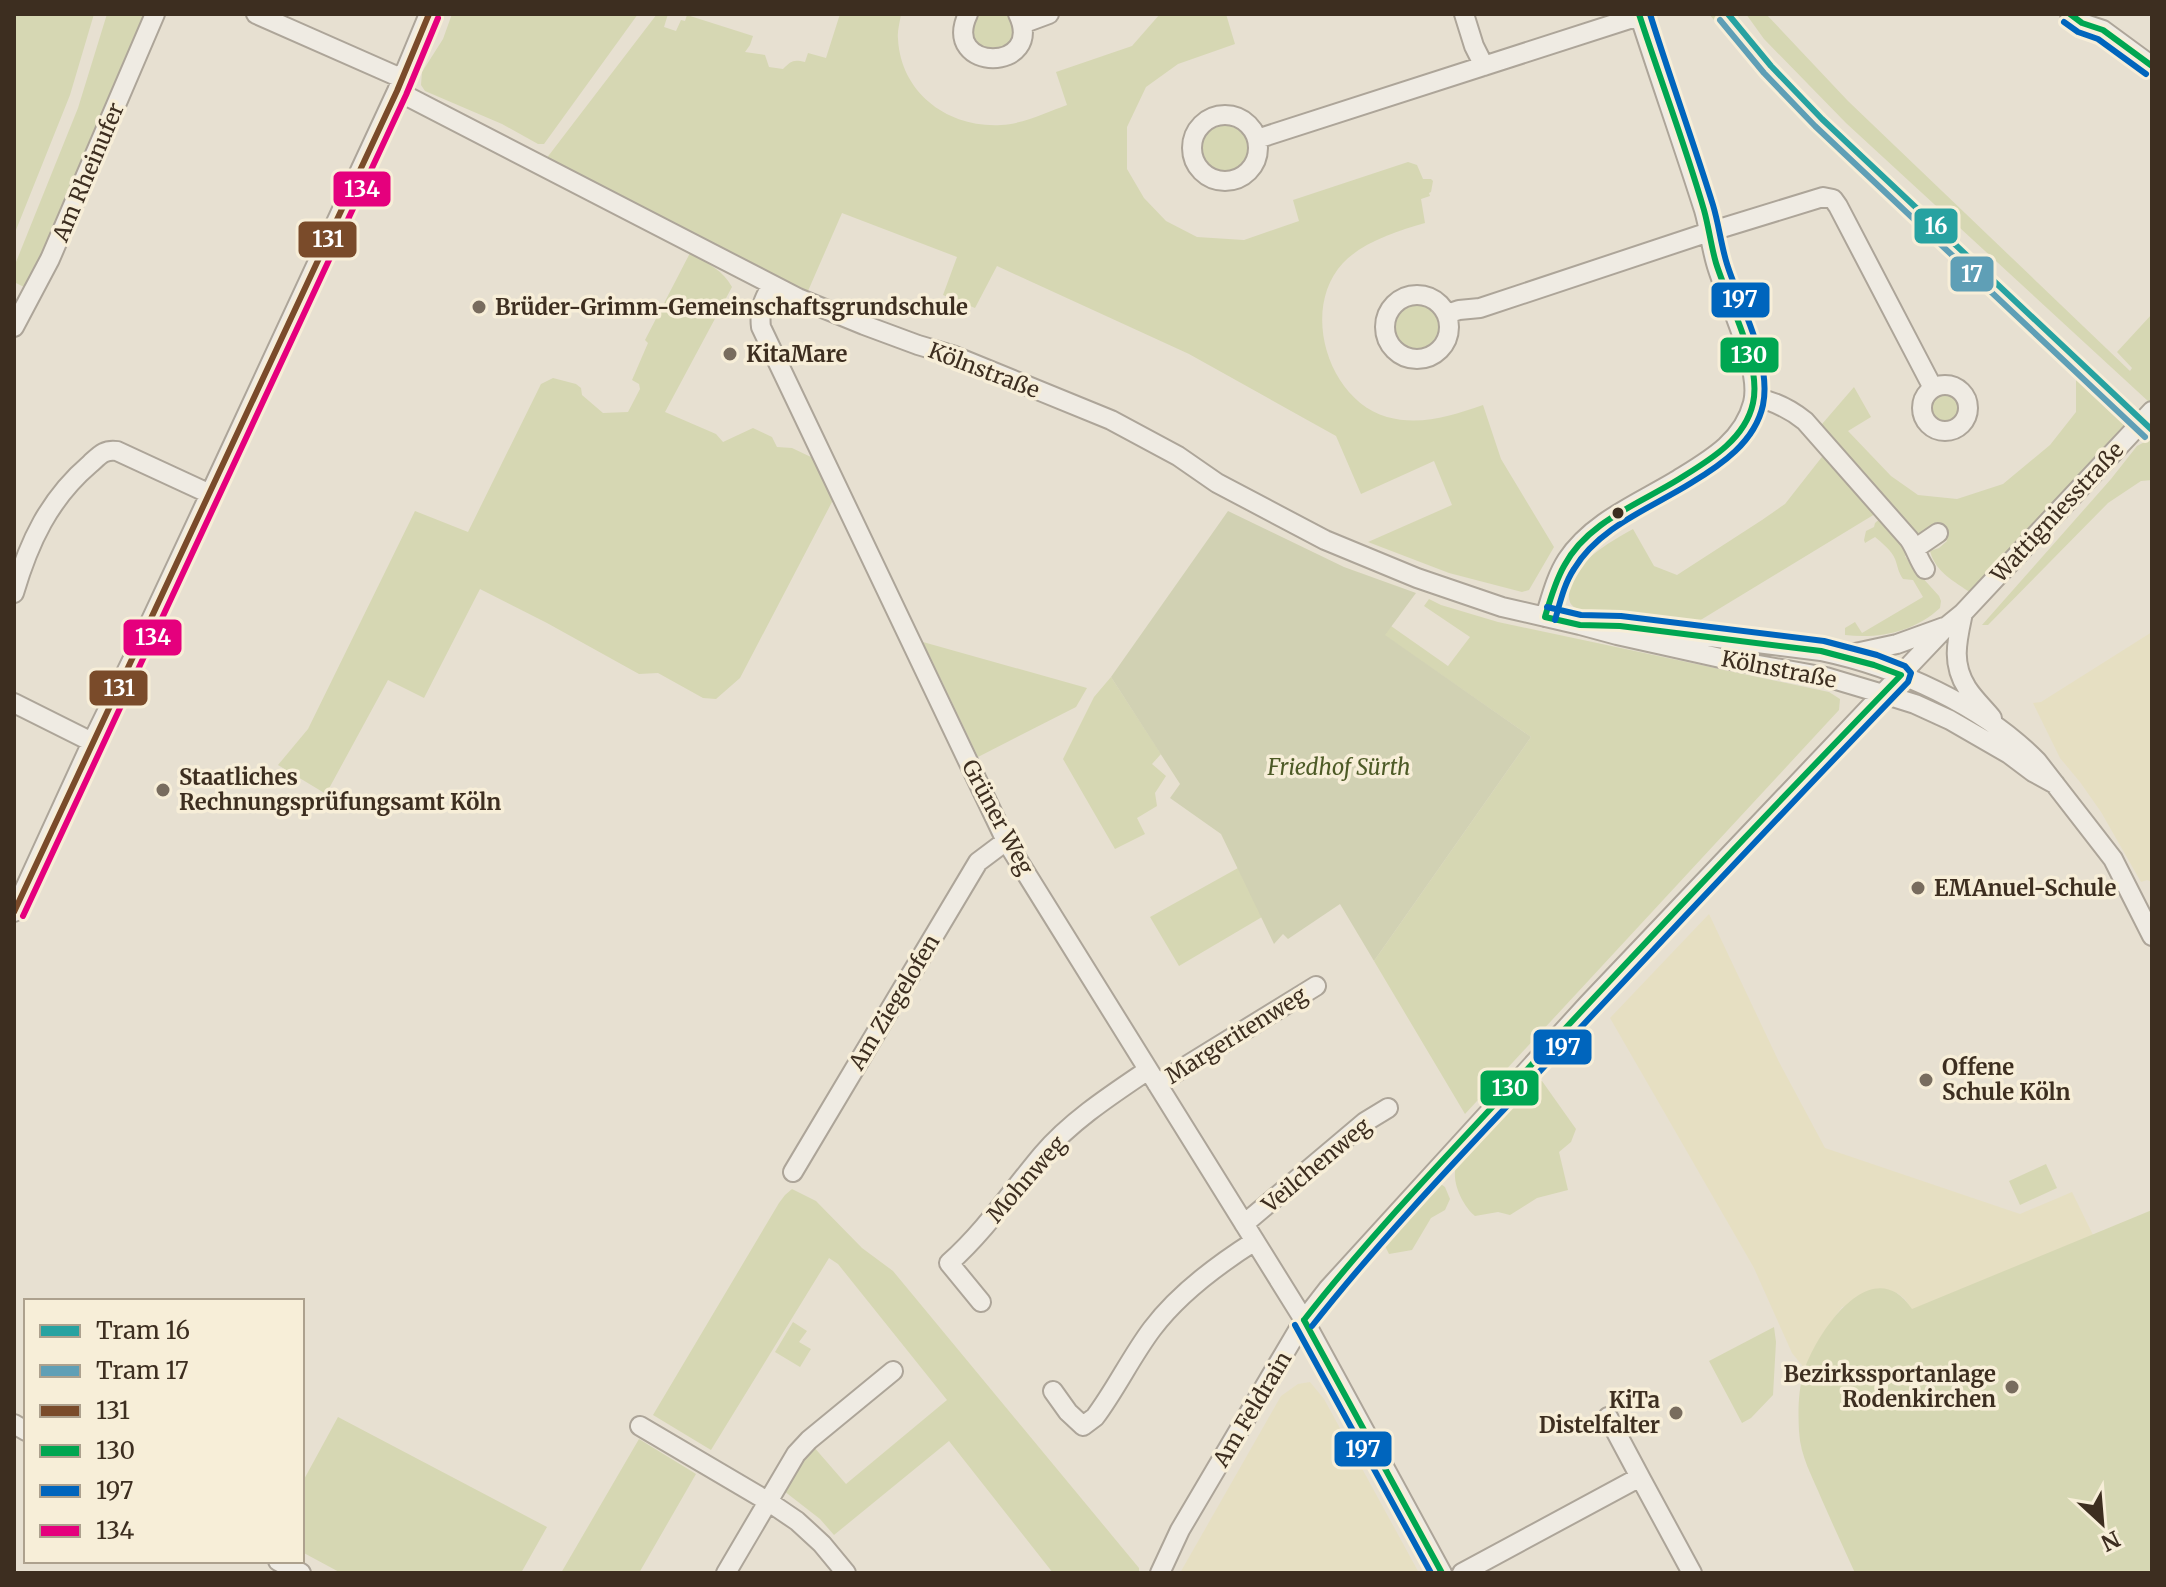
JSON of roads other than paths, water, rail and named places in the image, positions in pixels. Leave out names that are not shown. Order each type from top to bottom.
[{"type":"street","name":"Am Rheinufer","points":[[14,327],[50,259],[155,14]]},
{"type":"street","name":"Kölnstraße","points":[[256,14],[399,84],[772,285],[864,325],[952,355],[1111,420],[1178,456],[1217,483],[1335,544],[1417,578],[1502,607],[1655,644],[1826,677],[1915,704],[1950,720],[2055,784]]},
{"type":"street","points":[[14,912],[210,494],[429,14]]},
{"type":"street","points":[[968,14],[963,24],[965,42],[976,55],[993,60],[1010,55],[1020,41],[1020,19],[1049,14]]},
{"type":"street","points":[[1464,14],[1484,66]]},
{"type":"street","points":[[2070,14],[2082,23],[2103,30],[2152,66]]},
{"type":"street","points":[[1257,139],[1639,15],[1749,360],[1754,397],[1743,426],[1726,448],[1614,518],[1579,545],[1558,578],[1545,617]]},
{"type":"street","points":[[1447,314],[1480,308],[1823,197],[1833,199],[1933,388]]},
{"type":"street","name":"Grüner Weg","points":[[772,285],[763,300],[761,327],[1006,841],[1304,1320],[1442,1573]]},
{"type":"street","points":[[1754,397],[1771,400],[1805,421],[1916,548],[1918,559],[1925,569]]},
{"type":"street","name":"Wattigniesstraße","points":[[1883,694],[2152,411]]},
{"type":"street","points":[[14,593],[23,564],[46,513],[74,478],[102,453],[117,451],[210,494]]},
{"type":"street","points":[[1916,548],[1938,533]]},
{"type":"street","points":[[1963,613],[1955,652],[1967,688],[1998,727],[2037,761],[2113,859],[2152,936]]},
{"type":"street","name":"Kölnstraße","points":[[1580,625],[1620,626],[1843,656],[1901,675],[1998,727]]},
{"type":"street","points":[[1843,656],[1897,644],[1947,626]]},
{"type":"street","name":"Am Feldrain","points":[[1160,1573],[1180,1530],[1304,1320],[1328,1289],[1566,1027],[1883,694]]},
{"type":"street","points":[[14,703],[92,742]]},
{"type":"street","name":"Am Ziegelofen","points":[[793,1172],[978,862],[1006,841]]},
{"type":"street","name":"Margeritenweg","points":[[1152,1077],[1316,986]]},
{"type":"street","name":"Mohnweg","points":[[981,1302],[949,1263],[986,1225],[1056,1141],[1114,1092],[1152,1077]]},
{"type":"street","name":"Veilchenweg","points":[[1244,1224],[1365,1122],[1388,1108]]},
{"type":"street","points":[[1053,1391],[1083,1426],[1095,1417],[1163,1316],[1197,1283],[1255,1241]]},
{"type":"street","points":[[726,1573],[796,1454],[893,1371]]},
{"type":"street","points":[[1608,1417],[1692,1573]]},
{"type":"street","points":[[640,1426],[797,1521],[846,1573]]},
{"type":"street","points":[[1462,1573],[1640,1477]]},
{"type":"street","points":[[282,1563],[301,1573]]},
{"type":"tram line","name":"16","points":[[1728,14],[1771,66],[1822,119],[2152,430]]},
{"type":"tram line","name":"17","points":[[1720,20],[1764,73],[1815,126],[2145,437]]},
{"type":"place","name":"Brüder-Grimm-Gemeinschaftsgrundschule","points":[[479,307]]},
{"type":"place","name":"KitaMare","points":[[730,354]]},
{"type":"place","name":"Staatliches Rechnungsprüfungsamt Köln","points":[[163,790]]},
{"type":"place","name":"EMAnuel-Schule","points":[[1918,888]]},
{"type":"place","name":"Offene Schule Köln","points":[[1926,1080]]},
{"type":"place","name":"Bezirkssportanlage Rodenkirchen","points":[[2012,1387]]},
{"type":"place","name":"KiTa Distelfalter","points":[[1676,1413]]},
{"type":"park label","name":"Friedhof Sürth","points":[[1339,767]]}]
